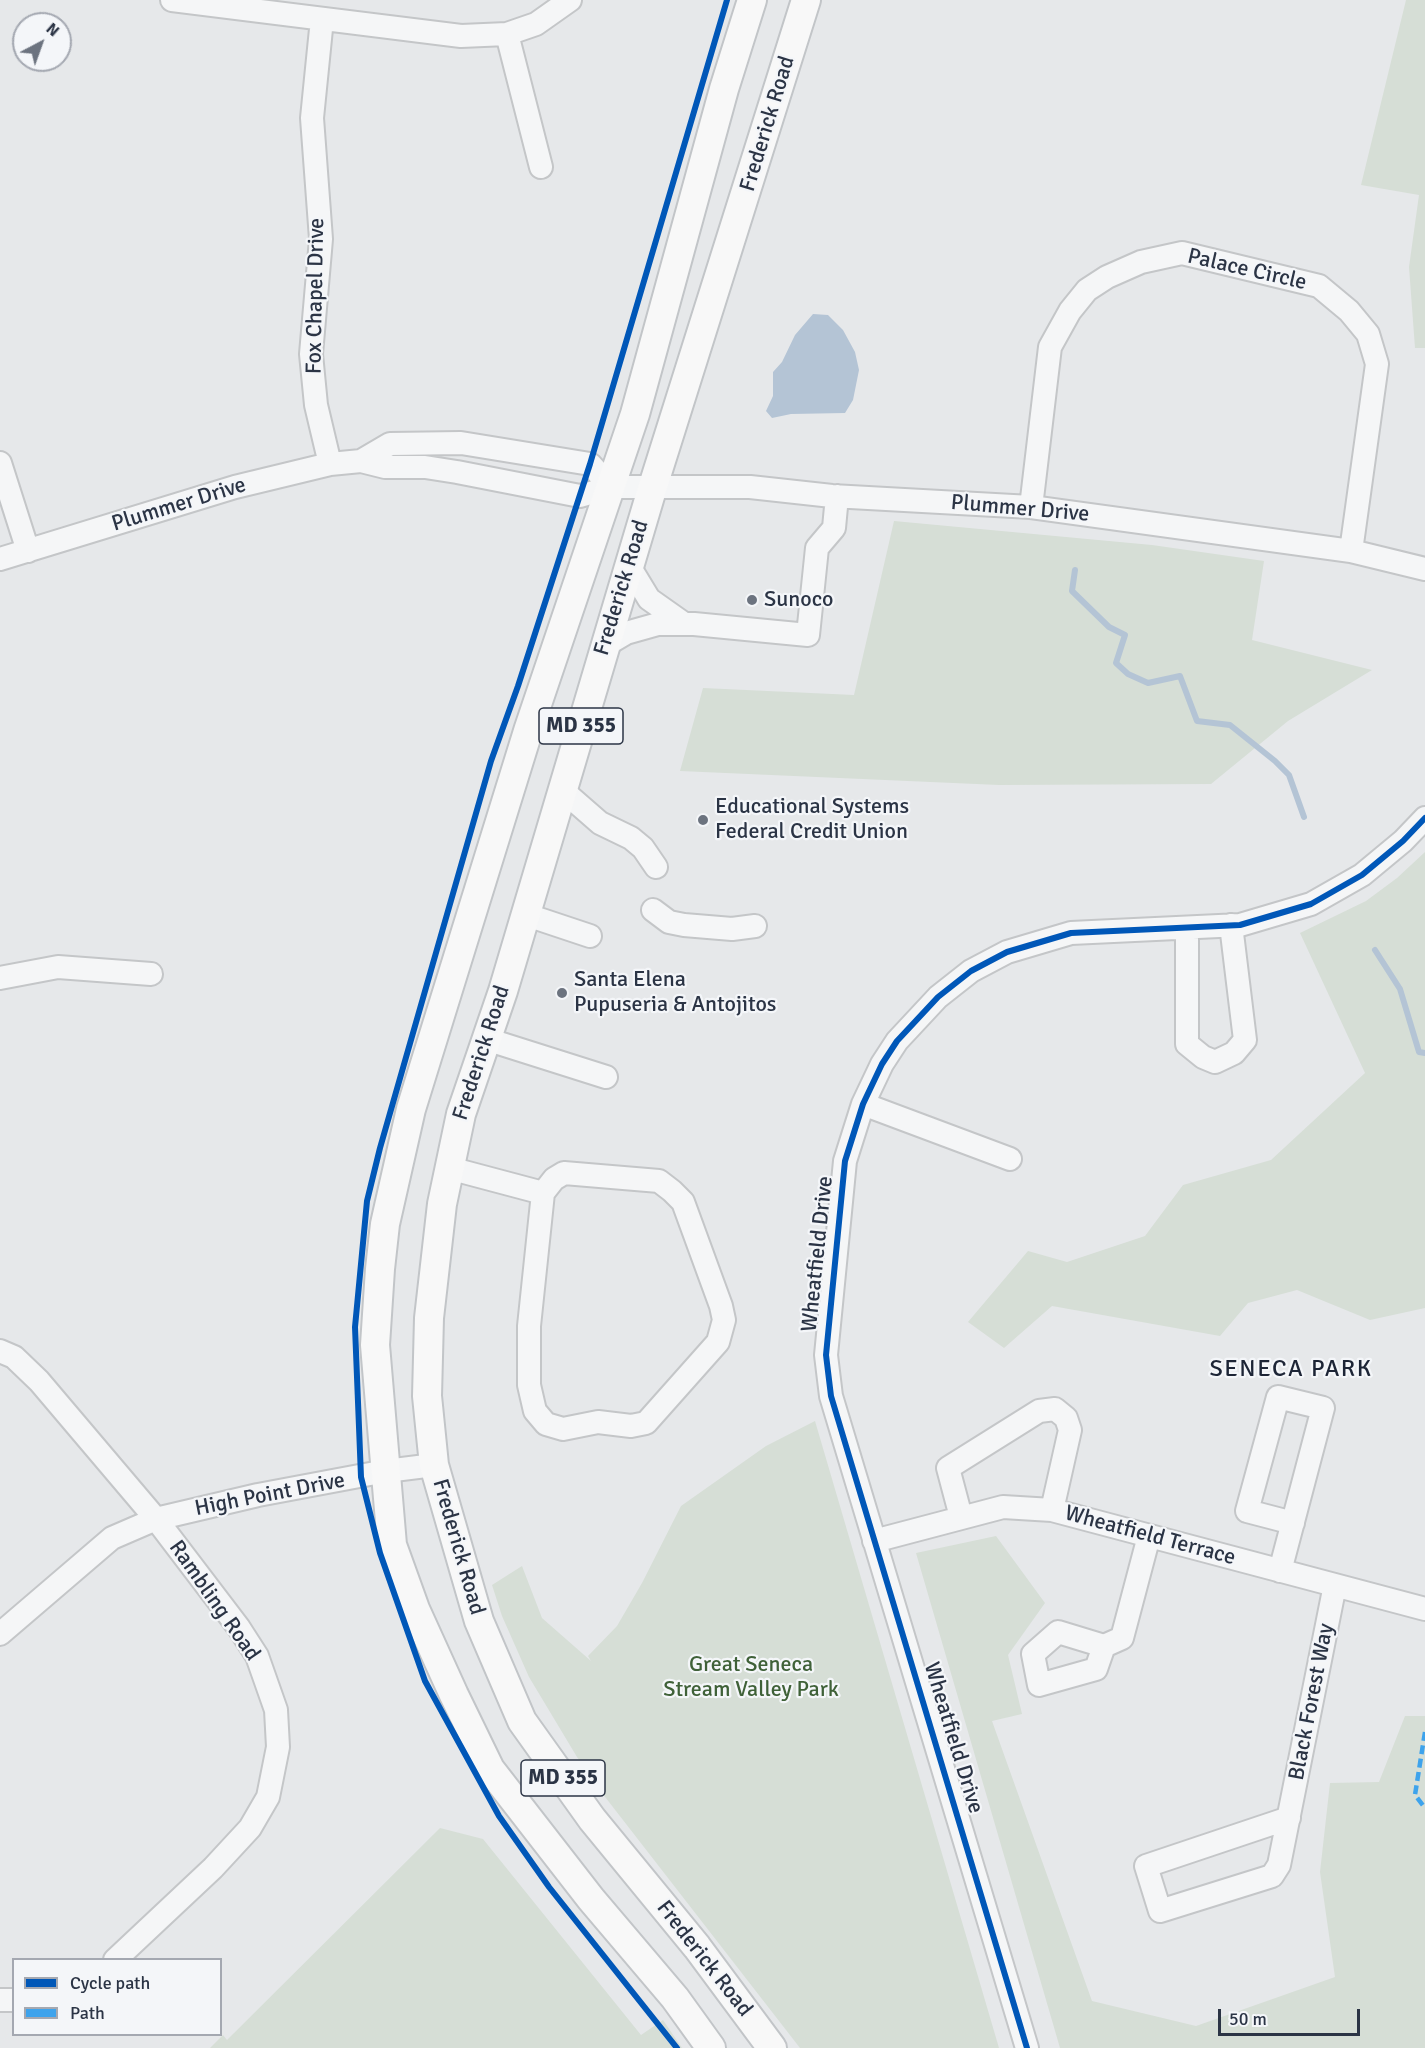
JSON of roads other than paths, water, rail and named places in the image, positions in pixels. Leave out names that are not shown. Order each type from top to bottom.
[{"type":"main road","name":"Frederick Road","points":[[711,2048],[675,1998],[591,1899],[490,1769],[415,1609],[392,1545],[375,1345],[380,1269],[392,1188],[411,1109],[530,728],[635,414],[724,89],[752,0]]},
{"type":"main road","name":"Frederick Road","points":[[772,2048],[697,1947],[592,1819],[522,1722],[480,1621],[435,1465],[428,1396],[429,1318],[442,1204],[460,1114],[486,1039],[653,486],[806,0]]},
{"type":"street","points":[[172,0],[461,36],[507,34],[536,24],[570,0]]},
{"type":"street","name":"Fox Chapel Drive","points":[[322,19],[312,118],[321,239],[311,354],[316,405],[330,464]]},
{"type":"street","points":[[507,34],[541,167]]},
{"type":"street","name":"Palace Circle","points":[[1031,507],[1050,347],[1070,311],[1087,290],[1107,276],[1141,262],[1182,253],[1320,286],[1349,311],[1368,334],[1377,364],[1351,551]]},
{"type":"street","name":"Plummer Drive","points":[[0,560],[235,487],[330,464],[360,460],[390,444],[461,443],[590,464],[611,487]]},
{"type":"street","name":"Plummer Drive","points":[[360,460],[385,467],[424,467],[458,472],[580,496],[611,487],[750,487],[837,496],[1031,507],[1351,551],[1425,569]]},
{"type":"street","points":[[0,463],[28,551]]},
{"type":"street","points":[[604,646],[626,633],[658,624],[683,623],[808,635],[817,548],[834,528],[837,496]]},
{"type":"street","points":[[629,566],[650,599],[683,623]]},
{"type":"street","points":[[561,789],[600,823],[637,843],[656,867]]},
{"type":"street","name":"Wheatfield Drive","points":[[1027,2048],[831,1396],[826,1355],[845,1161],[863,1104],[882,1064],[897,1041],[938,997],[971,971],[1007,952],[1071,933],[1231,925],[1311,904],[1362,875],[1403,842],[1425,818]]},
{"type":"street","points":[[653,910],[669,922],[684,925],[732,929],[755,926]]},
{"type":"street","points":[[524,914],[590,936]]},
{"type":"street","points":[[1187,927],[1187,1044],[1203,1057],[1215,1062],[1234,1053],[1245,1040],[1231,925]]},
{"type":"street","points":[[0,978],[58,967],[151,974]]},
{"type":"street","points":[[486,1039],[606,1077]]},
{"type":"street","points":[[863,1104],[954,1136],[1010,1159]]},
{"type":"street","points":[[449,1168],[543,1193]]},
{"type":"street","points":[[564,1173],[618,1176],[659,1181],[683,1202],[724,1320],[718,1342],[646,1423],[631,1426],[598,1422],[564,1429],[546,1424],[535,1411],[529,1385],[529,1326],[543,1193],[554,1179],[564,1173]]},
{"type":"street","name":"Rambling Road","points":[[0,1351],[14,1357],[39,1381],[156,1519],[239,1628],[257,1656],[276,1710],[279,1747],[268,1797],[250,1828],[213,1868],[116,1958]]},
{"type":"street","points":[[1280,1571],[1293,1523],[1323,1408],[1278,1397],[1247,1511],[1293,1523]]},
{"type":"street","points":[[961,1517],[948,1468],[1040,1412],[1055,1409],[1066,1418],[1070,1430],[1052,1510]]},
{"type":"street","name":"High Point Drive","points":[[0,1634],[112,1538],[156,1519],[258,1495],[386,1471],[435,1465]]},
{"type":"street","name":"Wheatfield Terrace","points":[[874,1541],[1003,1507],[1052,1510],[1425,1609]]},
{"type":"street","points":[[1104,1646],[1122,1638],[1149,1536]]},
{"type":"street","name":"Black Forest Way","points":[[1288,1818],[1146,1866],[1160,1911],[1272,1876],[1279,1865],[1335,1585]]},
{"type":"water","points":[[813,314],[828,315],[843,330],[855,352],[859,370],[853,400],[845,413],[791,414],[772,418],[766,411],[773,396],[773,372],[782,362],[795,335]]},
{"type":"waterway","points":[[1075,570],[1072,591],[1109,627],[1125,635],[1116,663],[1128,674],[1148,683],[1180,676],[1197,721],[1230,725],[1275,761],[1289,775],[1304,817]]},
{"type":"waterway","points":[[1375,950],[1400,989],[1419,1052],[1425,1053]]},
{"type":"place","name":"Sunoco","points":[[752,600]]},
{"type":"place","name":"Educational Systems Federal Credit Union","points":[[703,820]]},
{"type":"place","name":"Santa Elena Pupuseria & Antojitos","points":[[562,993]]},
{"type":"district","name":"SENECA PARK","points":[[1291,1370]]},
{"type":"park label","name":"Great Seneca Stream Valley Park","points":[[751,1678]]}]
